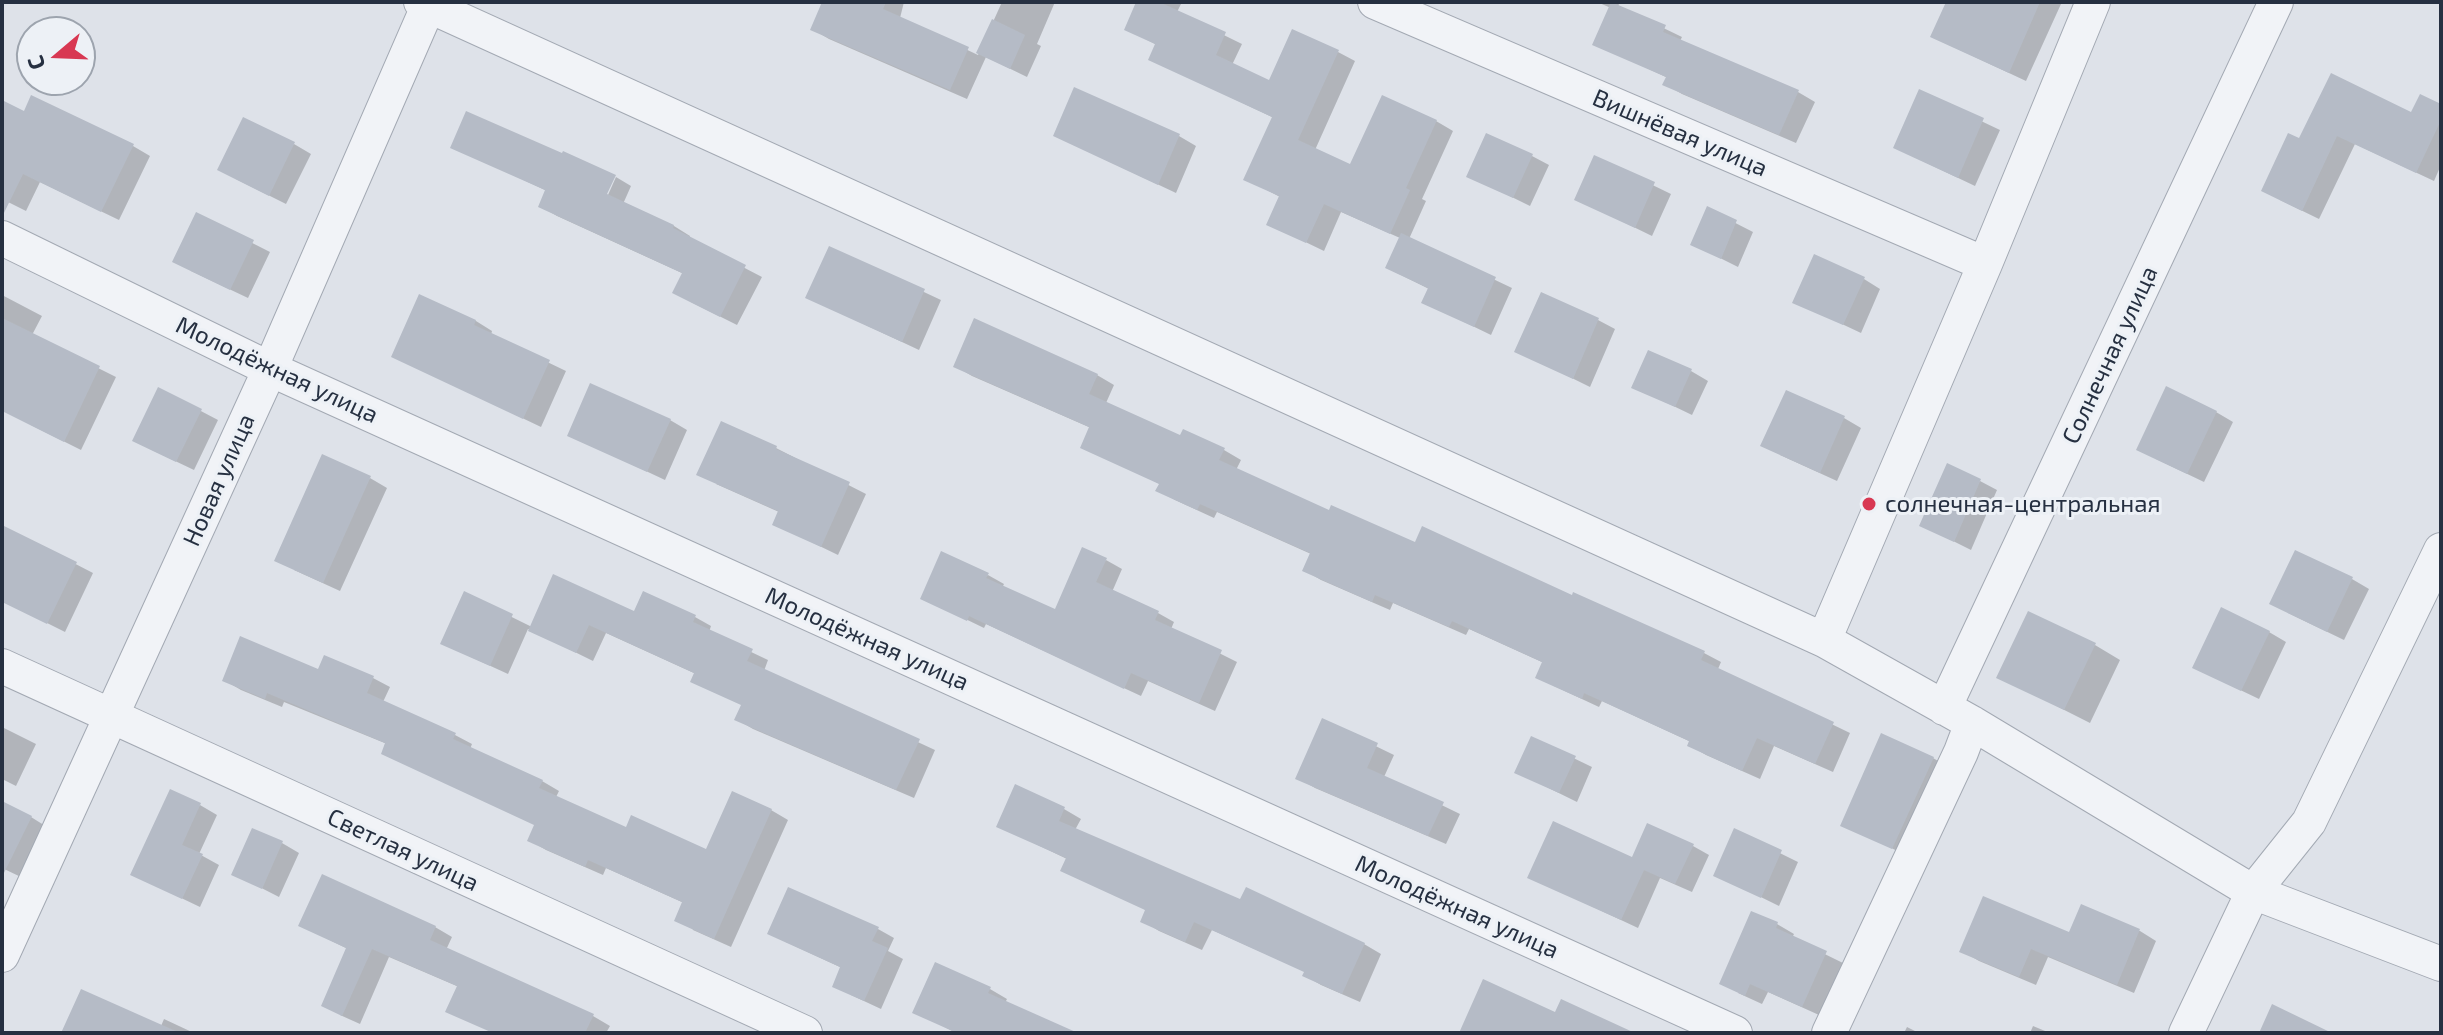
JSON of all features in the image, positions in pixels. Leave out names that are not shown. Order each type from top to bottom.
[{"type":"street","name":"Вишнёвая улица","points":[[1375,2],[1985,264]]},
{"type":"street","points":[[1824,640],[2093,2]]},
{"type":"street","name":"Солнечная улица","points":[[1829,1033],[2276,2]]},
{"type":"street","points":[[426,3],[1824,640],[1959,728],[2253,892],[2441,964]]},
{"type":"street","name":"Новая улица","points":[[2,955],[270,369],[426,3]]},
{"type":"street","name":"Молодёжная улица","points":[[2,238],[270,369],[1735,1033]]},
{"type":"street","points":[[2186,1033],[2253,892],[2309,822],[2441,550]]},
{"type":"street","name":"Светлая улица","points":[[2,666],[805,1033]]},
{"type":"building","points":[[822,2],[886,2],[883,9],[969,47],[950,90],[810,30]]},
{"type":"building","points":[[1136,2],[1159,2],[1226,32],[1216,55],[1269,80],[1292,29],[1339,50],[1298,140],[1350,164],[1382,95],[1437,120],[1406,188],[1410,190],[1390,234],[1324,204],[1306,243],[1266,225],[1279,196],[1243,180],[1272,117],[1148,60],[1155,44],[1124,30]]},
{"type":"building","points":[[1611,2],[1666,25],[1663,32],[1799,90],[1779,135],[1662,85],[1666,77],[1592,45]]},
{"type":"building","points":[[1946,2],[2040,2],[2009,73],[1930,37]]},
{"type":"building","points":[[992,19],[1025,35],[1010,69],[976,53]]},
{"type":"building","points":[[2331,73],[2411,112],[2420,94],[2441,104],[2441,120],[2416,173],[2337,136],[2302,211],[2261,191],[2288,133],[2299,138]]},
{"type":"building","points":[[1074,87],[1180,134],[1158,185],[1053,136]]},
{"type":"building","points":[[1919,89],[1984,118],[1958,178],[1893,148]]},
{"type":"building","points":[[33,96],[134,144],[101,212],[23,174],[2,217],[2,100],[24,111]]},
{"type":"building","points":[[466,111],[616,175],[607,194],[674,225],[673,228],[746,265],[720,317],[672,293],[682,273],[538,207],[545,190],[450,148]]},
{"type":"building","points":[[243,117],[295,142],[269,196],[217,170]]},
{"type":"building","points":[[1486,133],[1533,154],[1513,198],[1466,177]]},
{"type":"building","points":[[1594,155],[1655,182],[1635,228],[1574,200]]},
{"type":"building","points":[[1707,206],[1737,220],[1721,259],[1690,245]]},
{"type":"building","points":[[196,212],[254,240],[230,290],[172,262]]},
{"type":"building","points":[[1401,233],[1496,277],[1474,327],[1421,303],[1428,288],[1385,268]]},
{"type":"building","points":[[829,246],[925,289],[902,342],[805,298]]},
{"type":"building","points":[[1814,254],[1865,277],[1843,325],[1792,303]]},
{"type":"building","points":[[1541,292],[1599,318],[1573,379],[1514,352]]},
{"type":"building","points":[[419,294],[476,320],[474,325],[550,360],[523,419],[391,357]]},
{"type":"building","points":[[2,318],[100,366],[64,442],[2,411]]},
{"type":"building","points":[[974,318],[1098,374],[1089,394],[1180,435],[1183,429],[1225,448],[1219,460],[1329,510],[1331,505],[1415,542],[1422,526],[1572,595],[1573,592],[1705,651],[1701,660],[1834,722],[1815,764],[1757,738],[1742,771],[1687,746],[1689,741],[1584,693],[1582,699],[1535,678],[1542,662],[1452,621],[1449,627],[1375,595],[1372,602],[1302,571],[1310,553],[1200,504],[1197,510],[1155,491],[1159,484],[1080,448],[1089,427],[953,367]]},
{"type":"building","points":[[1648,350],[1692,369],[1675,407],[1631,388]]},
{"type":"building","points":[[590,383],[671,419],[647,472],[567,436]]},
{"type":"building","points":[[2166,386],[2217,411],[2187,474],[2136,450]]},
{"type":"building","points":[[158,387],[202,409],[176,462],[132,441]]},
{"type":"building","points":[[1786,390],[1845,416],[1820,473],[1760,446]]},
{"type":"building","points":[[721,421],[850,482],[821,547],[772,525],[778,511],[696,475]]},
{"type":"building","points":[[322,454],[371,476],[323,583],[274,561]]},
{"type":"building","points":[[1947,463],[1981,479],[1954,542],[1919,526]]},
{"type":"building","points":[[2,525],[77,562],[47,624],[2,602]]},
{"type":"building","points":[[1082,547],[1107,558],[1096,582],[1159,611],[1155,620],[1222,650],[1199,703],[1131,673],[1124,689],[969,616],[967,621],[920,599],[941,551],[989,573],[986,578],[1055,609]]},
{"type":"building","points":[[2295,550],[2353,577],[2327,632],[2269,604]]},
{"type":"building","points":[[553,574],[634,611],[643,591],[696,615],[693,622],[753,649],[747,661],[920,739],[896,790],[734,720],[741,705],[690,682],[694,673],[589,625],[576,653],[528,631]]},
{"type":"building","points":[[464,591],[513,614],[490,666],[440,644]]},
{"type":"building","points":[[2221,607],[2270,631],[2241,691],[2192,668]]},
{"type":"building","points":[[2028,611],[2096,643],[2064,710],[1996,678]]},
{"type":"building","points":[[240,636],[318,669],[324,655],[374,676],[367,693],[456,733],[453,739],[543,780],[539,788],[626,827],[631,815],[706,849],[732,791],[772,809],[714,939],[674,921],[682,902],[588,860],[585,867],[527,841],[534,825],[381,754],[385,743],[267,693],[265,699],[222,681]]},
{"type":"building","points":[[1322,718],[1378,743],[1367,768],[1444,802],[1428,836],[1295,779]]},
{"type":"building","points":[[1881,733],[1934,757],[1892,849],[1840,826]]},
{"type":"building","points":[[1531,736],[1576,756],[1559,793],[1514,773]]},
{"type":"building","points":[[1015,784],[1065,807],[1059,821],[1240,899],[1246,887],[1365,943],[1342,994],[1302,976],[1304,972],[1194,922],[1185,942],[1140,922],[1145,910],[1060,871],[1066,858],[996,827]]},
{"type":"building","points":[[170,789],[201,803],[182,845],[203,854],[182,899],[130,875]]},
{"type":"building","points":[[2,801],[32,816],[2,877]]},
{"type":"building","points":[[1553,821],[1632,857],[1647,823],[1694,844],[1675,884],[1644,870],[1621,920],[1527,878]]},
{"type":"building","points":[[252,828],[283,841],[262,889],[231,875]]},
{"type":"building","points":[[1734,828],[1782,850],[1761,898],[1713,876]]},
{"type":"building","points":[[322,874],[436,926],[430,940],[594,1014],[585,1033],[493,1033],[445,1012],[457,986],[372,949],[342,1016],[321,1006],[346,948],[298,926]]},
{"type":"building","points":[[788,887],[879,927],[872,941],[888,948],[864,1001],[832,987],[840,967],[767,934]]},
{"type":"building","points":[[1983,896],[2069,932],[2081,904],[2140,929],[2117,985],[2031,949],[2019,977],[1959,952]]},
{"type":"building","points":[[1751,911],[1778,922],[1776,928],[1827,951],[1802,1007],[1750,984],[1745,996],[1719,984]]},
{"type":"building","points":[[935,962],[991,987],[988,993],[1078,1033],[957,1033],[912,1013]]},
{"type":"building","points":[[1483,979],[1555,1012],[1561,999],[1635,1033],[1459,1033]]},
{"type":"building","points":[[81,989],[180,1033],[61,1033]]},
{"type":"building","points":[[2272,1004],[2332,1033],[2259,1033]]},
{"type":"place","name":"солнечная-центральная","points":[[1869,504]]}]
